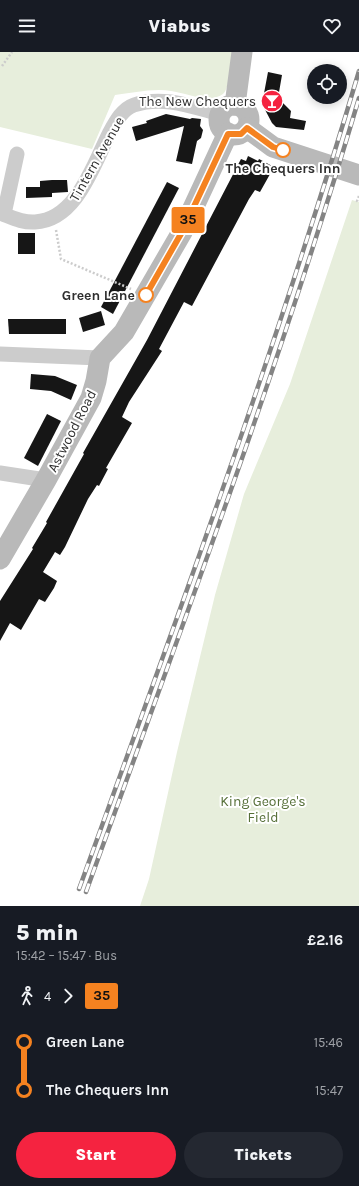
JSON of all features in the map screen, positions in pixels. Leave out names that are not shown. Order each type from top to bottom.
[{"type":"main road","points":[[242,52],[228,109],[220,123],[224,131],[238,131],[273,147],[359,175]]},
{"type":"main road","points":[[100,358],[124,332],[238,131],[249,119],[246,111],[228,109]]},
{"type":"main road","name":"Astwood Road","points":[[0,559],[91,398],[100,358]]},
{"type":"street","name":"Tintern Avenue","points":[[2,214],[18,220],[35,222],[54,218],[62,213],[77,197],[116,121],[133,106],[149,102],[167,101],[228,109]]},
{"type":"street","points":[[2,214],[17,154]]},
{"type":"street","points":[[0,354],[100,358]]},
{"type":"street","points":[[0,473],[46,480]]},
{"type":"path","points":[[2,66],[12,52]]},
{"type":"path","points":[[359,196],[357,201],[359,202]]},
{"type":"path","points":[[54,218],[61,258],[146,295]]},
{"type":"green space","points":[[0,52],[233,52],[227,86],[223,94],[217,97],[204,98],[164,90],[115,95],[92,149],[0,127]]},
{"type":"green space","name":"King George's Field","points":[[352,200],[359,202],[359,906],[140,906],[149,879],[177,752],[215,595],[244,494],[290,384]]},
{"type":"building","name":"The New Chequers","points":[[268,72],[282,75],[278,98],[291,111],[290,118],[306,121],[304,130],[276,127],[272,123],[262,104]]},
{"type":"building","points":[[166,114],[190,119],[201,119],[200,126],[203,130],[201,138],[197,141],[192,164],[176,161],[184,126],[136,141],[132,127],[147,123],[146,121]]},
{"type":"building","points":[[248,156],[258,161],[259,159],[274,167],[260,192],[255,190],[249,199],[192,306],[184,302],[159,349],[162,351],[129,402],[122,417],[132,423],[106,468],[108,469],[99,486],[97,485],[88,499],[65,547],[60,555],[55,552],[43,572],[57,581],[54,588],[45,602],[39,599],[21,630],[10,623],[0,641],[0,601],[33,549],[32,548],[84,454],[83,453],[147,340],[241,159],[246,161]]},
{"type":"building","points":[[67,180],[68,192],[52,193],[52,197],[26,198],[26,187],[40,187],[40,181]]},
{"type":"building","points":[[167,182],[179,188],[113,314],[101,307]]},
{"type":"building","points":[[18,233],[35,233],[35,254],[18,254]]},
{"type":"building","points":[[101,311],[105,325],[83,332],[79,318]]},
{"type":"building","points":[[8,319],[66,319],[66,334],[9,334]]},
{"type":"building","points":[[31,374],[55,376],[77,385],[71,400],[51,391],[30,389]]},
{"type":"building","points":[[47,414],[61,421],[38,466],[24,458]]},
{"type":"railway","points":[[79,889],[189,584],[260,380],[294,278],[359,71]]},
{"type":"railway","points":[[86,892],[263,398],[359,98]]},
{"type":"bus line","name":"35","points":[[146,295],[182,232],[228,134],[241,134],[247,128],[273,147],[283,150]]},
{"type":"place","name":"The New Chequers","points":[[272,101]]},
{"type":"place","name":"The Chequers Inn","points":[[283,150]]},
{"type":"place","name":"Green Lane","points":[[146,295]]}]
